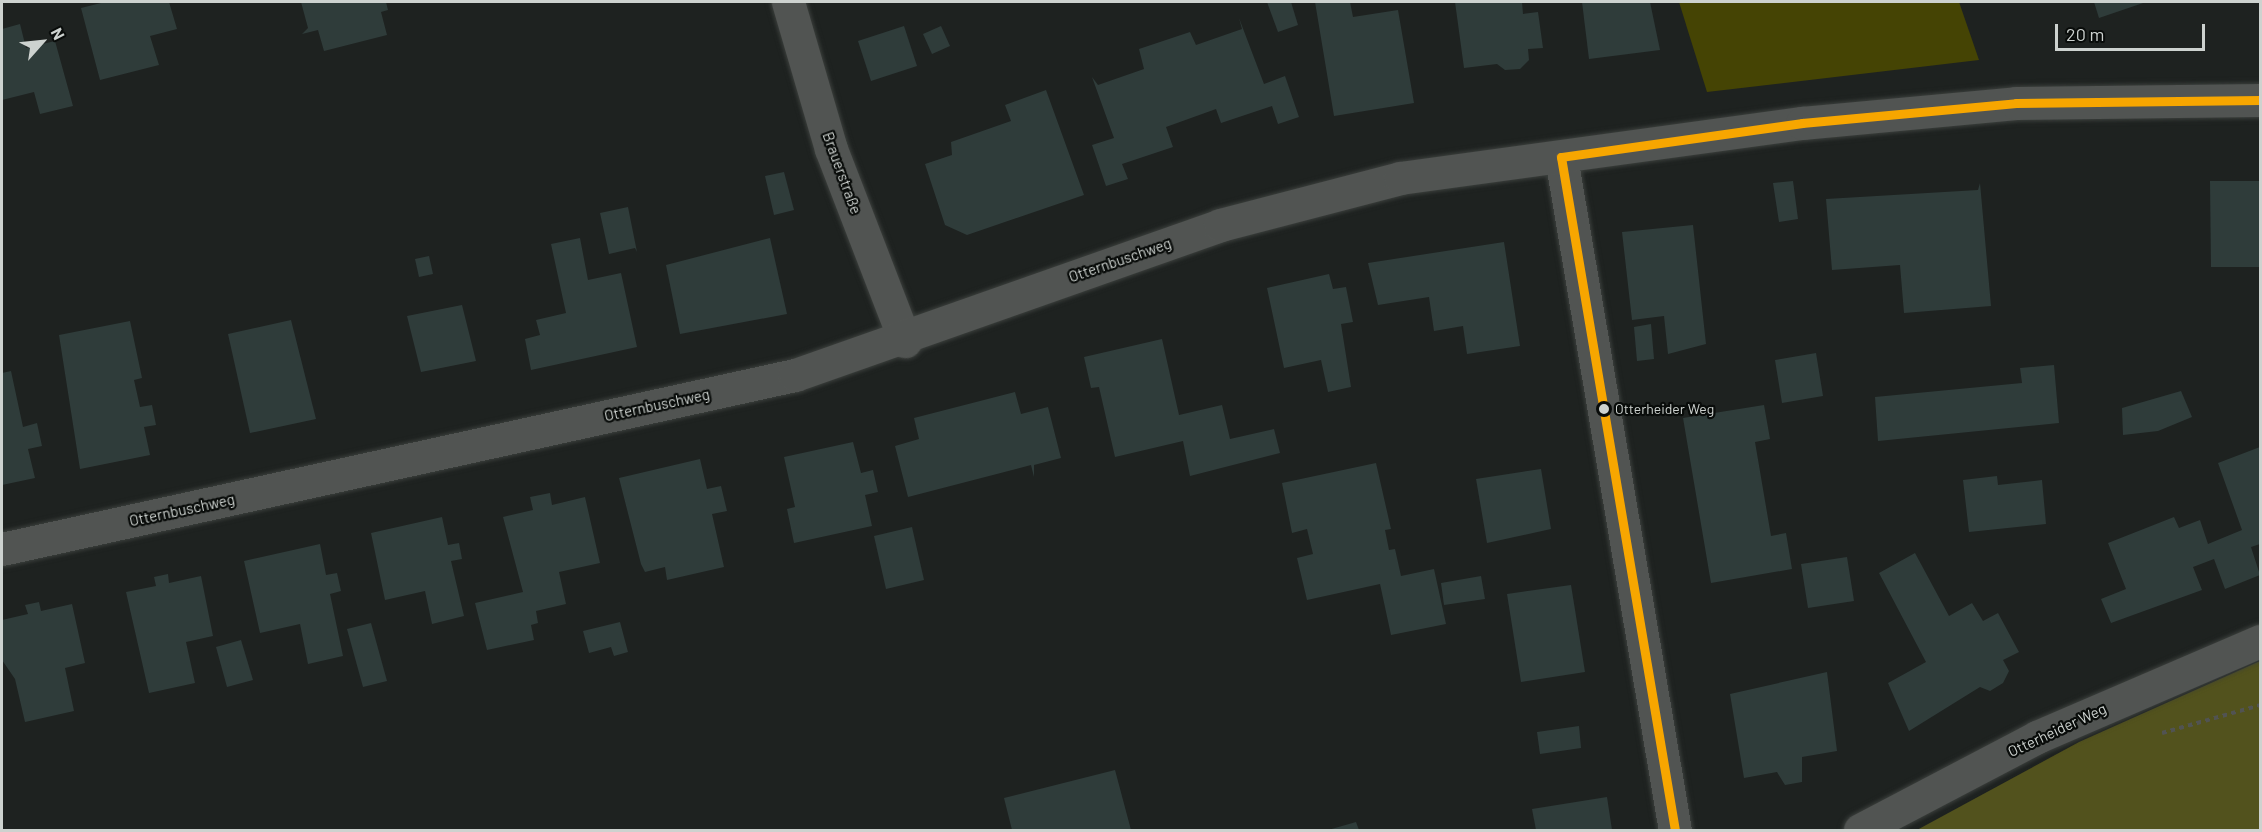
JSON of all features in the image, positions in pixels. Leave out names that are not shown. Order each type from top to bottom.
[{"type":"street","name":"Brauerstraße","points":[[788,2],[831,148],[905,341]]},
{"type":"street","name":"Otternbuschweg","points":[[2,549],[795,375],[905,341],[1220,225],[1400,178],[1802,123],[2016,103],[2260,100]]},
{"type":"street","points":[[1561,157],[1675,831]]},
{"type":"street","name":"Otterheider Weg","points":[[1860,831],[2037,737],[2260,641]]},
{"type":"path","points":[[2159,734],[2260,705]]},
{"type":"shaded area","points":[[1679,2],[1959,2],[1979,60],[1707,92]]},
{"type":"shaded area","points":[[2260,661],[2260,830],[1917,830],[2079,742]]},
{"type":"building","points":[[105,2],[169,2],[177,29],[150,36],[159,65],[100,80],[81,8]]},
{"type":"building","points":[[301,2],[386,2],[388,10],[381,12],[387,35],[324,51],[318,30],[302,34],[308,28]]},
{"type":"building","points":[[1267,2],[1291,2],[1298,25],[1278,32]]},
{"type":"building","points":[[1315,2],[1350,2],[1353,17],[1398,10],[1414,103],[1334,116]]},
{"type":"building","points":[[1455,2],[1522,2],[1523,14],[1538,12],[1543,48],[1528,49],[1529,60],[1520,69],[1505,70],[1497,64],[1464,68]]},
{"type":"building","points":[[1582,2],[1650,2],[1660,50],[1589,59]]},
{"type":"building","points":[[2094,2],[2146,2],[2099,18]]},
{"type":"building","points":[[1239,18],[1264,84],[1285,76],[1299,117],[1278,124],[1272,106],[1221,123],[1216,109],[1166,127],[1173,147],[1122,164],[1128,179],[1106,186],[1092,145],[1114,138],[1092,77],[1098,85],[1144,69],[1139,49],[1190,32],[1196,45],[1242,29]]},
{"type":"building","points":[[20,24],[26,48],[55,41],[73,106],[40,114],[34,92],[2,100],[2,29]]},
{"type":"building","points":[[904,26],[917,66],[871,81],[858,41]]},
{"type":"building","points":[[941,26],[950,46],[932,54],[923,34]]},
{"type":"building","points":[[1046,90],[1084,195],[967,235],[945,225],[925,164],[952,155],[951,142],[1011,121],[1005,105]]},
{"type":"building","points":[[784,172],[794,210],[774,215],[765,176]]},
{"type":"building","points":[[1793,181],[1798,219],[1779,222],[1773,183]]},
{"type":"building","points":[[2210,181],[2260,181],[2260,267],[2211,267]]},
{"type":"building","points":[[1980,183],[1991,306],[1904,313],[1900,265],[1832,270],[1826,199],[1978,190]]},
{"type":"building","points":[[628,207],[637,252],[635,248],[609,254],[600,213]]},
{"type":"building","points":[[1693,225],[1706,344],[1668,354],[1664,316],[1632,320],[1622,232]]},
{"type":"building","points":[[580,238],[588,280],[621,273],[637,347],[531,370],[525,339],[540,335],[536,320],[566,313],[551,244]]},
{"type":"building","points":[[770,238],[787,314],[680,334],[666,265]]},
{"type":"building","points":[[1504,242],[1520,346],[1467,354],[1463,326],[1434,331],[1429,297],[1378,305],[1368,263]]},
{"type":"building","points":[[429,256],[433,274],[419,277],[415,259]]},
{"type":"building","points":[[1329,274],[1333,289],[1346,287],[1353,322],[1341,324],[1351,387],[1328,392],[1321,360],[1284,368],[1267,288]]},
{"type":"building","points":[[462,305],[476,361],[421,372],[407,316]]},
{"type":"building","points":[[291,320],[316,419],[250,433],[228,334]]},
{"type":"building","points":[[130,321],[142,378],[134,380],[140,407],[152,405],[156,425],[144,427],[150,455],[80,469],[59,335]]},
{"type":"building","points":[[1651,324],[1654,359],[1637,361],[1634,327]]},
{"type":"building","points":[[1162,339],[1179,415],[1222,405],[1230,439],[1274,429],[1280,453],[1190,476],[1183,441],[1115,457],[1099,387],[1091,388],[1084,357]]},
{"type":"building","points":[[1816,353],[1823,396],[1782,403],[1775,360]]},
{"type":"building","points":[[2054,365],[2059,423],[1878,441],[1875,397],[2022,383],[2020,368]]},
{"type":"building","points":[[11,371],[23,427],[37,423],[42,446],[28,449],[35,478],[2,485],[2,373]]},
{"type":"building","points":[[2181,391],[2192,417],[2158,431],[2123,435],[2122,408]]},
{"type":"building","points":[[1015,392],[1021,414],[1048,407],[1061,458],[1034,465],[1034,477],[1031,465],[908,497],[895,446],[919,439],[914,418]]},
{"type":"building","points":[[1764,405],[1770,439],[1755,442],[1771,536],[1786,533],[1792,569],[1711,583],[1683,418]]},
{"type":"building","points":[[853,442],[861,473],[873,470],[878,492],[865,495],[872,526],[794,543],[787,509],[795,507],[784,457]]},
{"type":"building","points":[[2260,447],[2260,544],[2251,547],[2260,575],[2225,589],[2214,559],[2193,567],[2202,590],[2111,623],[2101,599],[2126,589],[2108,543],[2174,517],[2179,528],[2200,520],[2208,544],[2242,530],[2218,463]]},
{"type":"building","points":[[700,459],[707,489],[721,486],[727,511],[712,514],[724,567],[667,580],[665,567],[645,572],[619,478]]},
{"type":"building","points":[[1376,463],[1391,529],[1385,530],[1389,550],[1395,549],[1401,576],[1434,569],[1446,624],[1391,635],[1380,584],[1307,600],[1297,558],[1313,554],[1307,529],[1292,533],[1282,483]]},
{"type":"building","points":[[1541,469],[1551,529],[1487,543],[1476,479]]},
{"type":"building","points":[[1997,476],[1998,485],[2042,480],[2046,524],[1969,532],[1963,480]]},
{"type":"building","points":[[550,493],[552,505],[585,497],[600,563],[559,572],[566,604],[536,611],[538,623],[531,625],[534,640],[487,650],[475,603],[523,592],[503,517],[533,510],[530,497]]},
{"type":"building","points":[[442,517],[448,545],[459,543],[462,559],[451,561],[464,616],[432,624],[425,591],[385,600],[371,533]]},
{"type":"building","points":[[912,527],[924,580],[886,589],[874,536]]},
{"type":"building","points":[[320,544],[326,575],[337,573],[341,591],[330,594],[343,656],[308,664],[300,624],[260,633],[244,561]]},
{"type":"building","points":[[1915,553],[1949,616],[1972,603],[1983,621],[1998,613],[2019,652],[2003,660],[2009,671],[2003,683],[1990,691],[1980,687],[1909,731],[1888,683],[1926,662],[1879,573]]},
{"type":"building","points":[[1847,557],[1854,601],[1808,608],[1801,564]]},
{"type":"building","points":[[168,574],[169,583],[201,576],[213,636],[186,642],[195,683],[149,693],[126,592],[156,586],[154,577]]},
{"type":"building","points":[[1481,576],[1485,599],[1444,605],[1441,583]]},
{"type":"building","points":[[1571,585],[1585,672],[1521,682],[1507,594]]},
{"type":"building","points":[[39,602],[41,611],[72,604],[85,663],[65,668],[74,711],[25,722],[15,679],[2,660],[2,620],[28,614],[25,605]]},
{"type":"building","points":[[620,622],[628,652],[614,656],[611,647],[589,653],[583,631]]},
{"type":"building","points":[[371,623],[387,681],[363,687],[347,629]]},
{"type":"building","points":[[241,640],[253,680],[227,687],[216,647]]},
{"type":"building","points":[[1827,672],[1837,751],[1802,757],[1802,782],[1785,785],[1777,772],[1744,778],[1730,694]]},
{"type":"building","points":[[1579,726],[1581,748],[1540,754],[1537,732]]},
{"type":"building","points":[[1115,770],[1131,830],[1012,830],[1004,798]]},
{"type":"building","points":[[1607,797],[1612,830],[1536,830],[1532,809]]},
{"type":"building","points":[[1356,822],[1359,830],[1328,830]]},
{"type":"transit line","points":[[1561,157],[1802,123],[2016,103],[2260,100]]},
{"type":"transit line","points":[[1561,157],[1675,830]]},
{"type":"place","name":"Otterheider Weg","points":[[1604,409]]}]
